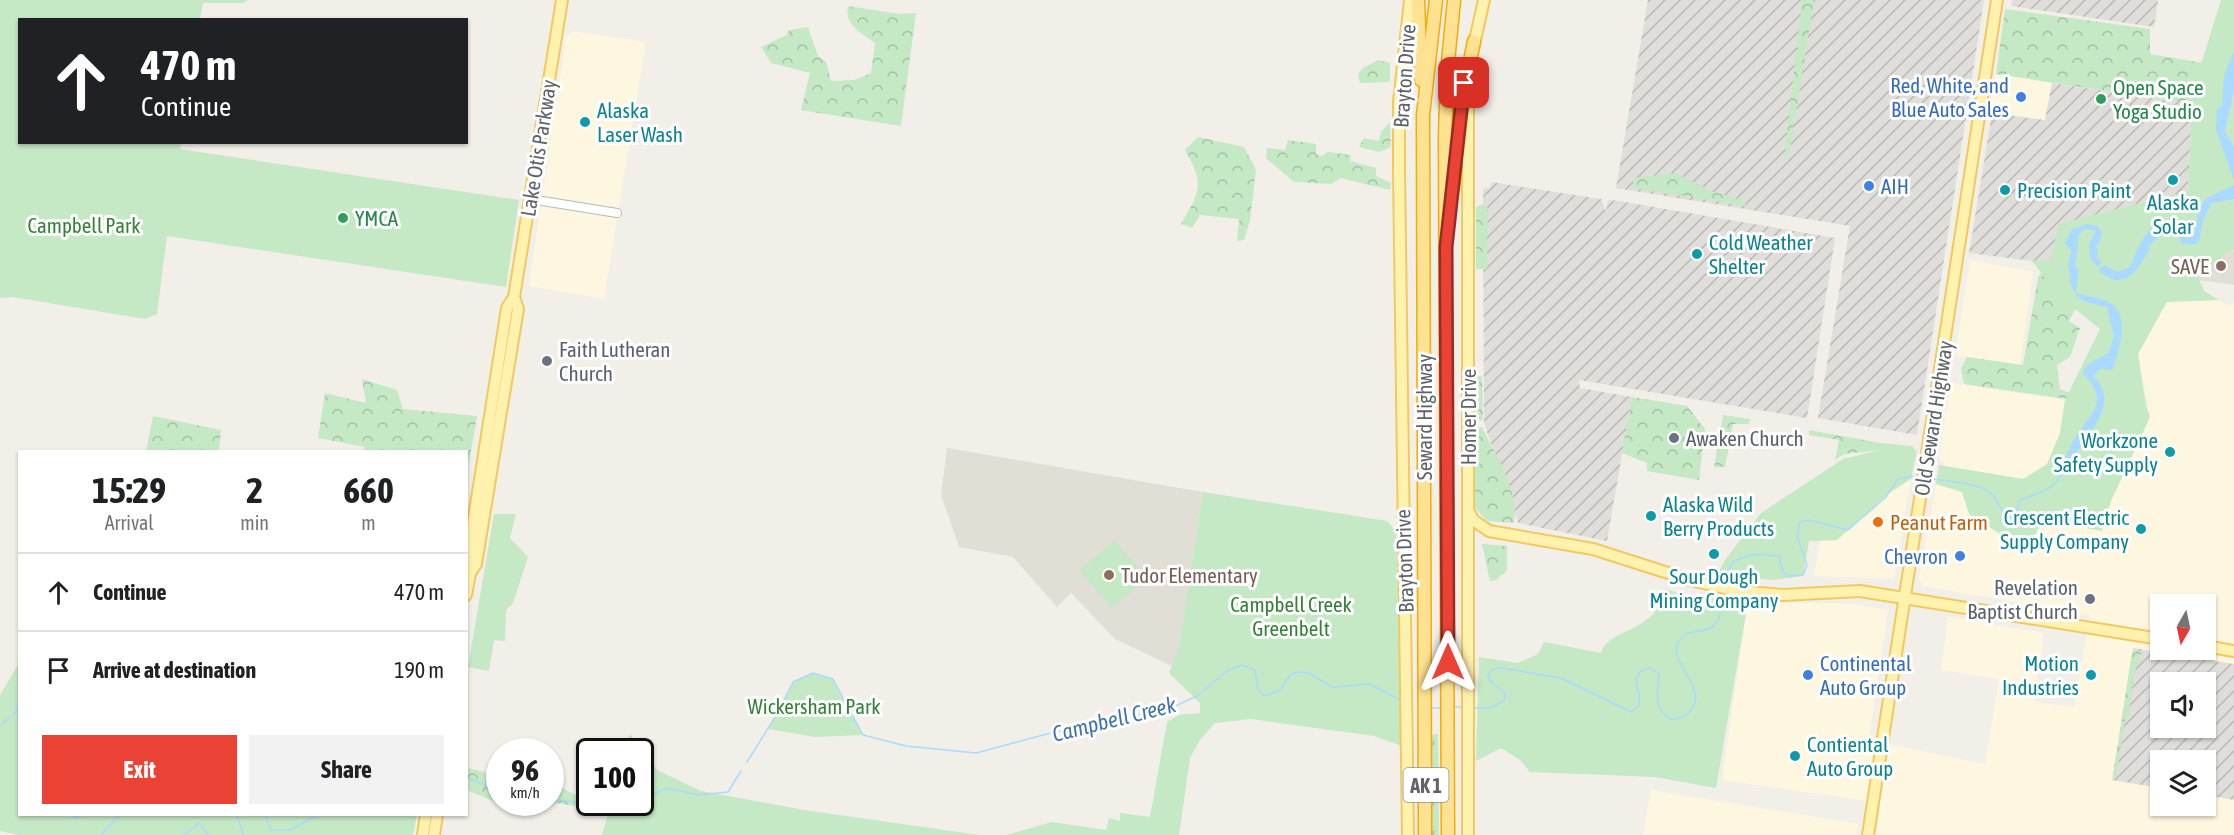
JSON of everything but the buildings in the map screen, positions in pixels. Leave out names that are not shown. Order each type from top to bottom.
[{"type":"highway","points":[[1418,0],[1423,115]]},
{"type":"highway","name":"Seward Highway","points":[[1425,835],[1423,115],[1436,0]]},
{"type":"highway","name":"Seward Highway","points":[[1448,835],[1446,72],[1454,0]]},
{"type":"highway","points":[[1446,247],[1461,106],[1474,41]]},
{"type":"main road","name":"Lake Otis Parkway","points":[[468,556],[507,308],[514,297],[562,0]]},
{"type":"main road","name":"Brayton Drive","points":[[1408,835],[1408,688],[1402,517],[1399,171],[1400,102],[1410,0]]},
{"type":"main road","name":"Homer Drive","points":[[1468,835],[1467,106],[1474,41],[1484,0]]},
{"type":"main road","name":"Old Seward Highway","points":[[1868,835],[1997,0]]},
{"type":"main road","points":[[1468,510],[1473,520],[1489,531],[1593,549],[1702,583],[1739,591],[1783,595],[1860,591],[2150,637]]},
{"type":"main road","points":[[1468,551],[1474,538],[1489,531]]},
{"type":"main road","name":"Lake Otis Parkway","points":[[468,566],[470,573],[468,584]]},
{"type":"main road","points":[[2216,648],[2234,651]]},
{"type":"main road","points":[[423,835],[426,816]]},
{"type":"main road","points":[[434,835],[437,816]]},
{"type":"street","points":[[530,199],[617,213]]},
{"type":"shaded area","points":[[1648,0],[1984,0],[1917,435],[1818,418],[1850,226],[1616,188]]},
{"type":"shaded area","points":[[2012,0],[2158,0],[2154,27],[2011,6]]},
{"type":"shaded area","points":[[572,31],[646,42],[604,299],[529,286],[566,38]]},
{"type":"shaded area","name":"Red, White, and Blue Auto Sales","points":[[1996,74],[2052,83],[2045,121],[1990,112]]},
{"type":"shaded area","points":[[2052,83],[2192,104],[2188,191],[2060,224],[2051,260],[2032,261],[1969,253],[1992,113],[2045,120]]},
{"type":"shaded area","points":[[1491,182],[1601,199],[1606,211],[1608,200],[1619,201],[1835,238],[1807,418],[1579,380],[1580,388],[1632,397],[1607,541],[1518,523],[1484,423],[1483,189],[1490,188]]},
{"type":"shaded area","name":"SAVE","points":[[2234,249],[2234,285],[2199,280],[2197,274]]},
{"type":"shaded area","points":[[1970,260],[2033,272],[2020,365],[1955,355]]},
{"type":"shaded area","points":[[2219,300],[2229,306],[2234,303],[2234,835],[1877,835],[1881,803],[1722,780],[1748,602],[1853,604],[1888,610],[1869,740],[1985,764],[1999,679],[1941,670],[1948,617],[2044,633],[2034,702],[2074,707],[2090,615],[1923,586],[1919,578],[1936,484],[2043,520],[2102,531],[2111,501],[2150,417],[2138,354],[2167,302]]},
{"type":"shaded area","points":[[1951,383],[2065,400],[2060,433],[2047,464],[2023,479],[1946,466],[1939,457]]},
{"type":"shaded area","name":"Tudor Elementary","points":[[947,448],[1203,492],[1179,646],[1172,666],[1115,639],[1071,593],[1057,607],[1013,557],[959,547],[941,495]]},
{"type":"shaded area","points":[[1911,479],[1894,579],[1814,576],[1820,541],[1837,540],[1888,494]]},
{"type":"shaded area","points":[[2133,648],[2150,651],[2150,660],[2209,660],[2234,664],[2234,800],[2216,797],[2216,750],[2150,750],[2150,786],[2112,780]]},
{"type":"shaded area","points":[[1651,790],[1858,824],[1856,835],[1643,835]]},
{"type":"green space","name":"Campbell Park","points":[[0,0],[248,0],[243,3],[203,3],[200,18],[18,18],[18,144],[181,144],[180,149],[519,200],[506,287],[167,236],[157,314],[145,319],[13,297],[0,298]]},
{"type":"green space","points":[[1802,0],[1814,0],[1790,149],[1784,161]]},
{"type":"green space","points":[[2221,0],[2234,0],[2234,249],[2197,274],[2204,291],[2219,300],[2167,302],[2138,354],[2146,406],[2150,417],[2111,501],[2102,531],[2043,520],[2030,545],[2014,543],[1969,514],[1962,492],[1936,484],[1939,465],[2023,479],[2047,464],[2060,433],[2065,400],[2100,329],[2060,297],[2032,261],[2051,259],[2059,224],[2188,191],[2192,104],[2202,61]]},
{"type":"green space","points":[[848,6],[899,14],[916,13],[901,126],[801,110],[810,73],[771,63],[761,47],[787,35],[789,30],[808,27],[818,56],[826,62],[831,81],[854,80],[871,73],[875,43],[851,24],[847,13]]},
{"type":"green space","points":[[2005,9],[2150,29],[2150,54],[2203,63],[2192,104],[1996,74]]},
{"type":"green space","points":[[1378,60],[1390,63],[1390,82],[1360,83],[1358,74],[1363,68]]},
{"type":"green space","points":[[1390,122],[1391,147],[1379,152],[1359,147],[1364,138],[1379,141],[1381,132]]},
{"type":"green space","points":[[1198,137],[1244,147],[1256,170],[1250,220],[1244,240],[1237,241],[1239,219],[1200,215],[1192,228],[1181,224],[1198,188],[1195,171],[1185,150]]},
{"type":"green space","points":[[1288,140],[1316,144],[1316,154],[1321,156],[1328,152],[1351,155],[1350,161],[1376,168],[1376,176],[1391,183],[1390,190],[1340,178],[1332,184],[1294,182],[1266,158],[1267,148],[1285,150]]},
{"type":"green space","points":[[1676,173],[1711,191],[1745,201],[1746,206],[1633,188],[1633,178]]},
{"type":"green space","points":[[1483,204],[1488,208],[1487,269],[1476,269],[1476,207]]},
{"type":"green space","points":[[2054,255],[2080,301],[2069,321],[2080,328],[2070,357],[2057,365],[2060,389],[2076,396],[2062,434],[2067,399],[1964,384],[1961,369],[1967,357],[2023,365],[2038,277]]},
{"type":"green space","points":[[1477,376],[1482,376],[1483,419],[1480,421],[1476,411]]},
{"type":"green space","points":[[362,379],[397,390],[403,409],[477,416],[468,468],[468,450],[364,450],[365,447],[318,438],[325,393],[366,403]]},
{"type":"green space","points":[[1632,397],[1687,406],[1705,429],[1699,480],[1647,471],[1647,463],[1622,453]]},
{"type":"green space","points":[[1723,415],[1750,419],[1749,424],[1733,424],[1725,467],[1714,467]]},
{"type":"green space","points":[[153,416],[221,430],[219,450],[146,450]]},
{"type":"green space","points":[[1482,427],[1510,486],[1515,511],[1514,523],[1487,521],[1475,508],[1475,428]]},
{"type":"green space","points":[[1809,430],[1881,443],[1881,450],[1844,454],[1835,460],[1839,440],[1809,435]]},
{"type":"green space","points":[[1881,443],[1912,446],[1917,451],[1911,479],[1888,494],[1837,540],[1809,541],[1803,576],[1772,580],[1718,573],[1725,560],[1761,513],[1843,459],[1880,450]]},
{"type":"green space","name":"Campbell Creek Greenbelt","points":[[1203,492],[1387,521],[1396,531],[1402,746],[1374,736],[1251,719],[1215,723],[1200,740],[1190,758],[1179,835],[1006,835],[1052,822],[1106,830],[1109,818],[1120,821],[1120,813],[1150,817],[1167,722],[1179,715],[1200,713],[1200,703],[1169,673],[1179,646]]},
{"type":"green space","points":[[494,514],[516,514],[510,538],[528,557],[513,603],[506,610],[505,641],[494,640],[489,671],[468,667]]},
{"type":"green space","points":[[1115,540],[1146,578],[1112,608],[1079,570]]},
{"type":"green space","points":[[1482,544],[1507,546],[1507,570],[1496,580],[1490,581]]},
{"type":"green space","points":[[1666,589],[1694,599],[1704,608],[1713,595],[1748,602],[1716,788],[1655,777],[1530,772],[1520,760],[1501,748],[1476,761],[1479,657],[1518,663],[1538,654],[1544,642],[1601,653],[1613,638],[1643,623],[1652,615],[1660,604]]},
{"type":"green space","points":[[2136,650],[2142,652],[2133,683],[2130,714],[2125,720],[2116,779],[2113,779],[2132,652]]},
{"type":"green space","points":[[18,665],[18,816],[417,816],[413,835],[19,835],[0,831],[0,695]]},
{"type":"green space","name":"Wickersham Park","points":[[813,673],[833,679],[863,735],[815,737],[768,729],[793,682]]},
{"type":"green space","points":[[1438,734],[1439,835],[1432,835],[1432,735]]},
{"type":"green space","points":[[654,766],[657,770],[701,791],[804,810],[980,835],[602,835],[607,816],[654,816]]},
{"type":"green space","points":[[468,768],[485,772],[486,798],[468,790]]},
{"type":"green space","points":[[564,789],[576,795],[576,806],[564,804]]},
{"type":"water","points":[[2234,51],[2234,90],[2225,131],[2234,147],[2234,180],[2216,130],[2217,109],[2222,106],[2224,76]]},
{"type":"water","points":[[2234,185],[2234,199],[2212,203],[2203,220],[2199,242],[2192,245],[2181,243],[2178,235],[2163,234],[2149,245],[2150,249],[2145,257],[2129,276],[2115,280],[2098,270],[2105,265],[2117,272],[2130,267],[2140,243],[2151,228],[2174,223],[2183,234],[2194,236],[2200,206],[2207,198]]},
{"type":"water","points":[[2087,224],[2097,226],[2102,232],[2099,244],[2095,246],[2098,248],[2097,258],[2102,262],[2098,267],[2090,259],[2089,244],[2096,231],[2085,229],[2079,234],[2075,267],[2079,269],[2076,293],[2105,300],[2116,308],[2122,324],[2122,334],[2113,370],[2100,369],[2093,376],[2102,388],[2104,399],[2102,412],[2067,472],[2059,472],[2073,442],[2092,414],[2097,400],[2096,392],[2083,374],[2084,369],[2089,363],[2109,352],[2114,336],[2107,307],[2082,300],[2074,292],[2071,286],[2068,265],[2072,252],[2065,243],[2072,229]]},
{"type":"waterway","name":"Campbell Creek","points":[[1928,478],[1982,488],[1992,494],[2005,514],[2012,518],[2016,515],[2020,500],[2049,488],[2062,472]]},
{"type":"waterway","name":"Campbell Creek","points":[[1721,581],[1733,562],[1753,554],[1779,556],[1783,572],[1787,576],[1803,575],[1807,565],[1797,536],[1800,522],[1809,520],[1848,530],[1885,498],[1898,479],[1917,476]]},
{"type":"waterway","name":"Campbell Creek","points":[[1472,708],[1490,708],[1504,701],[1505,693],[1490,681],[1488,676],[1493,669],[1502,668],[1561,678],[1631,712],[1636,709],[1640,701],[1636,678],[1641,671],[1650,668],[1659,674],[1657,693],[1661,710],[1671,719],[1680,718],[1694,706],[1696,698],[1677,656],[1677,645],[1686,634],[1711,628],[1715,624],[1720,615],[1720,592]]},
{"type":"waterway","name":"Campbell Creek","points":[[747,762],[777,714],[793,682],[813,673],[833,679],[863,735],[906,746],[976,753],[1047,734],[1171,708],[1197,696],[1227,671],[1242,665],[1255,670],[1258,689],[1264,696],[1280,690],[1291,674],[1304,672],[1333,687],[1370,684],[1402,701]]},
{"type":"waterway","name":"Campbell Creek","points":[[0,726],[17,711],[18,706]]},
{"type":"waterway","name":"Campbell Creek","points":[[1454,707],[1464,707]]},
{"type":"waterway","name":"Campbell Creek","points":[[1430,708],[1443,708]]},
{"type":"waterway","name":"Campbell Creek","points":[[654,794],[668,788],[698,795],[728,792],[741,771]]},
{"type":"waterway","name":"Campbell Creek","points":[[468,778],[486,786]]},
{"type":"waterway","name":"Campbell Creek","points":[[564,801],[576,802]]},
{"type":"waterway","name":"Campbell Creek","points":[[72,816],[76,818],[80,816]]},
{"type":"waterway","name":"Campbell Creek","points":[[101,835],[118,816]]},
{"type":"waterway","name":"Campbell Creek","points":[[238,816],[243,835]]},
{"type":"waterway","name":"Campbell Creek","points":[[265,816],[271,830],[290,830],[316,816]]},
{"type":"waterway","name":"Campbell Creek","points":[[184,835],[199,823],[208,835]]},
{"type":"place","name":"Red, White, and Blue Auto Sales","points":[[2021,97]]},
{"type":"place","name":"Open Space Yoga Studio","points":[[2101,99]]},
{"type":"place","name":"Alaska Laser Wash","points":[[585,122]]},
{"type":"place","name":"Alaska Solar","points":[[2173,180]]},
{"type":"place","name":"AIH","points":[[1869,186]]},
{"type":"place","name":"Precision Paint","points":[[2005,190]]},
{"type":"place","name":"YMCA","points":[[343,218]]},
{"type":"place","name":"Cold Weather Shelter","points":[[1697,254]]},
{"type":"place","name":"SAVE","points":[[2221,266]]},
{"type":"place","name":"Faith Lutheran Church","points":[[547,361]]},
{"type":"place","name":"Awaken Church","points":[[1674,438]]},
{"type":"place","name":"Workzone Safety Supply","points":[[2170,452]]},
{"type":"place","name":"Alaska Wild Berry Products","points":[[1651,516]]},
{"type":"place","name":"Peanut Farm","points":[[1878,522]]},
{"type":"place","name":"Crescent Electric Supply Company","points":[[2141,529]]},
{"type":"place","name":"Sour Dough Mining Company","points":[[1714,554]]},
{"type":"place","name":"Chevron","points":[[1960,556]]},
{"type":"place","name":"Tudor Elementary","points":[[1109,575]]},
{"type":"place","name":"Revelation Baptist Church","points":[[2090,599]]},
{"type":"place","name":"Continental Auto Group","points":[[1808,675]]},
{"type":"place","name":"Motion Industries","points":[[2091,675]]},
{"type":"place","name":"Contiental Auto Group","points":[[1795,756]]},
{"type":"route","points":[[1448,662],[1446,247],[1464,83]]}]
